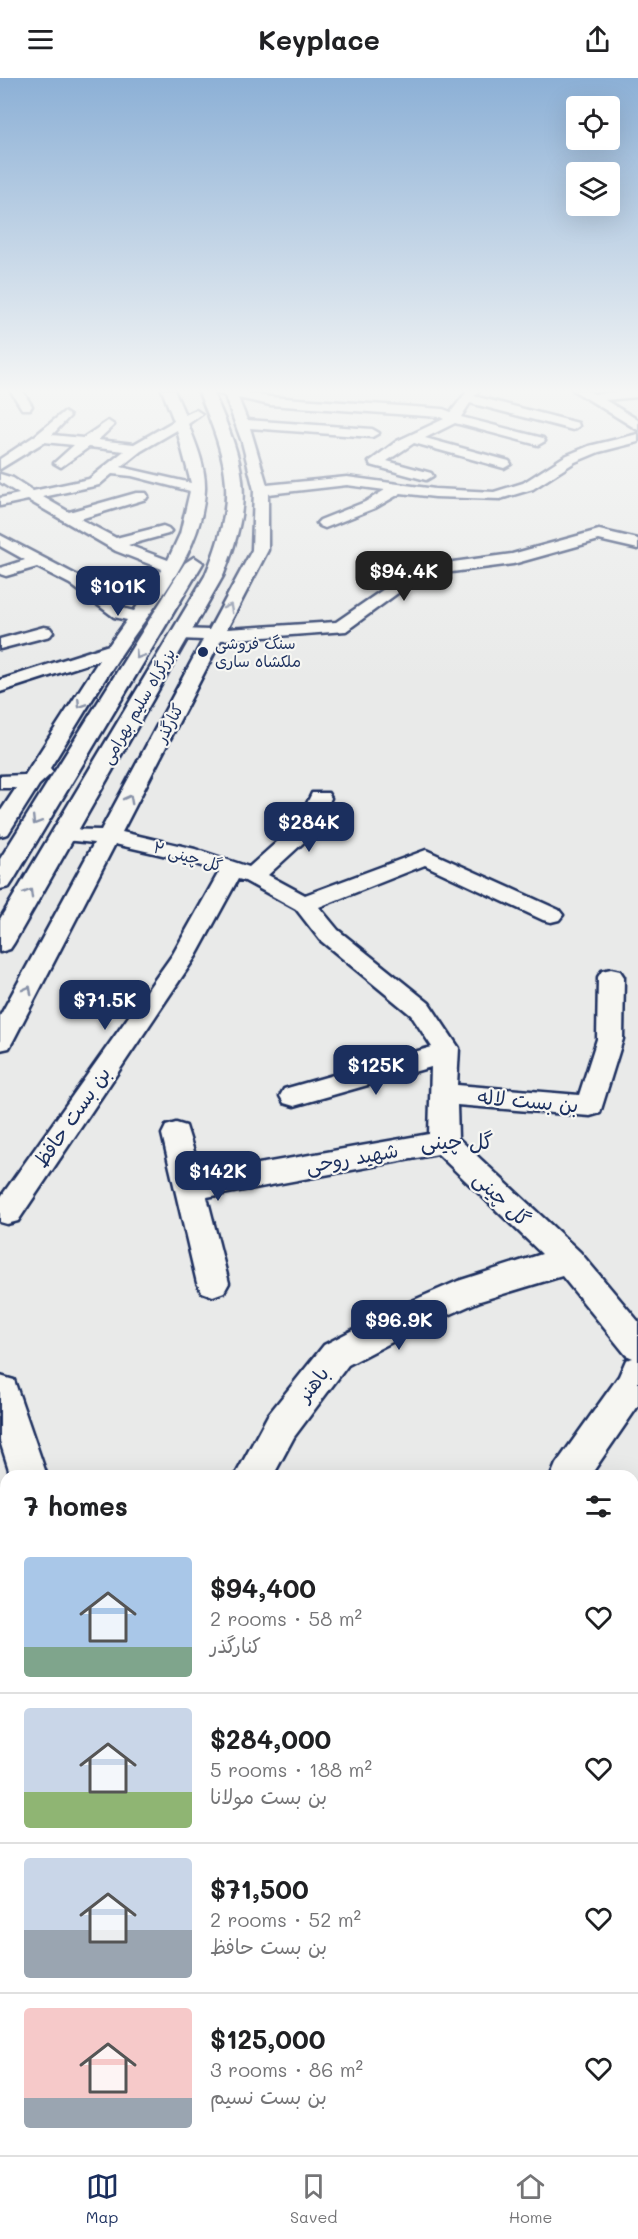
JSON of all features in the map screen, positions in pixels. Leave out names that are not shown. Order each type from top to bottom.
[{"type":"highway","name":"بزرگراه سلیم بهرامی","points":[[2,870],[189,574],[204,544],[213,514],[215,487]]},
{"type":"highway","name":"بزرگراه سلیم بهرامی","points":[[0,943],[214,576],[228,545],[237,514],[236,487]]},
{"type":"street","points":[[21,487],[30,496],[116,543],[150,561],[170,566]]},
{"type":"street","points":[[0,502],[71,487]]},
{"type":"street","points":[[190,487],[198,489]]},
{"type":"street","points":[[261,489],[283,487]]},
{"type":"street","points":[[325,523],[370,505],[400,487],[444,493],[495,496],[525,487]]},
{"type":"street","points":[[444,493],[453,487]]},
{"type":"street","name":"کنارگذر","points":[[0,829],[116,649],[140,618],[192,529],[198,489]]},
{"type":"street","name":"کنارگذر","points":[[0,1041],[260,549],[261,489]]},
{"type":"street","points":[[69,517],[141,496]]},
{"type":"street","points":[[116,543],[163,531]]},
{"type":"street","points":[[180,634],[215,635],[340,627],[416,572],[513,559],[599,535],[638,544]]},
{"type":"street","points":[[0,540],[76,581],[120,614],[140,618]]},
{"type":"street","points":[[6,571],[39,561]]},
{"type":"street","points":[[0,643],[44,632]]},
{"type":"street","points":[[0,643],[31,675]]},
{"type":"street","points":[[0,686],[116,649]]},
{"type":"street","points":[[0,782],[31,781],[82,746]]},
{"type":"street","name":"بن بست حافظ","points":[[7,1212],[243,872],[307,827],[320,798]]},
{"type":"street","name":"گل چینی ۲","points":[[63,834],[109,837],[187,854],[243,872],[304,904]]},
{"type":"street","points":[[444,1142],[442,1094],[446,1048],[420,1009],[329,935],[304,904],[426,857],[551,915]]},
{"type":"street","name":"بن بست لاله","points":[[442,1094],[590,1106],[610,1039],[611,977]]},
{"type":"street","points":[[294,1096],[445,1053]]},
{"type":"street","points":[[176,1134],[213,1283]]},
{"type":"street","name":"شهید روحی","points":[[190,1188],[444,1142]]},
{"type":"street","name":"گل چینی","points":[[444,1142],[569,1261],[638,1345]]},
{"type":"street","name":"باهنر","points":[[257,1470],[280,1426],[336,1355],[401,1321],[469,1291],[534,1269],[569,1261]]},
{"type":"street","points":[[2,1391],[27,1470]]},
{"type":"street","points":[[574,1470],[634,1394]]},
{"type":"place","name":"سنگ فروشی ملکشاه ساری","points":[[203,652]]},
{"type":"district","name":"گل چینی","points":[[457,1142]]}]
